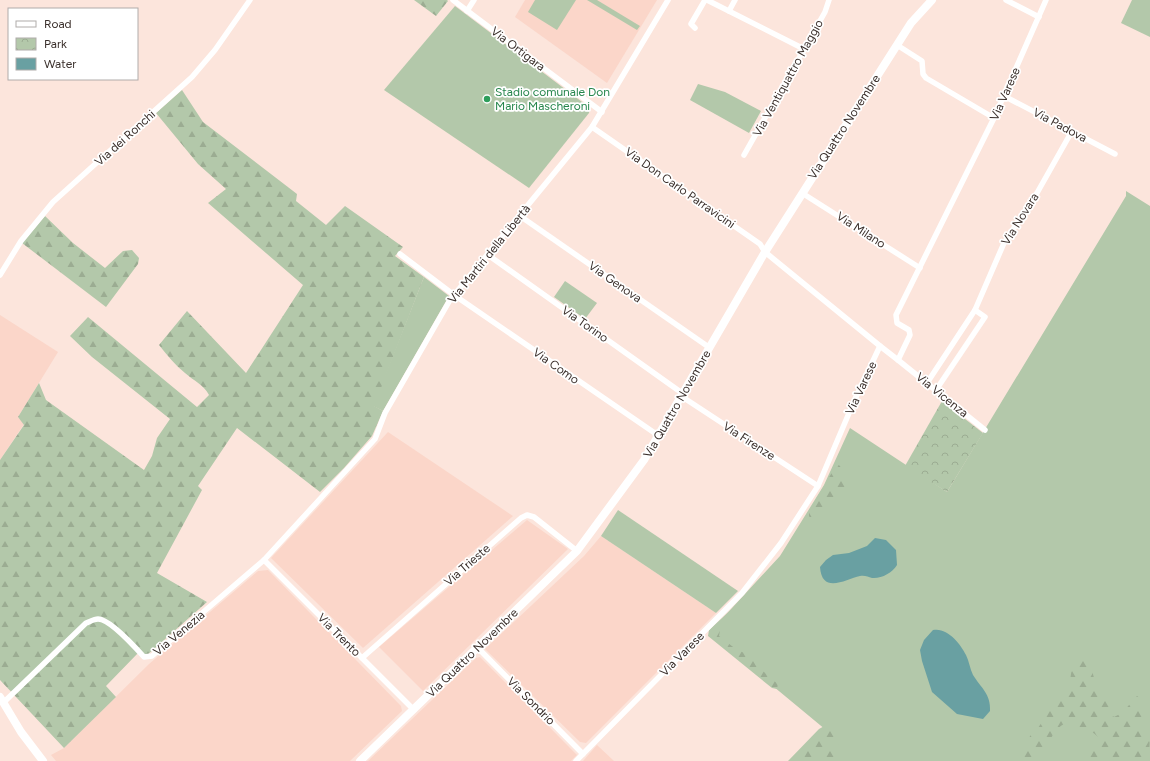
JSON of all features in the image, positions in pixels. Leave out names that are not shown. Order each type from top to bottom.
[{"type":"street","name":"Via dei Ronchi","points":[[0,275],[21,241],[53,202],[192,77],[215,50],[250,0]]},
{"type":"street","name":"Via Ortigara","points":[[453,0],[602,112]]},
{"type":"street","points":[[467,11],[474,0]]},
{"type":"street","name":"Via Martiri della Libertà","points":[[264,560],[375,440],[385,413],[454,295],[592,127],[668,0]]},
{"type":"street","points":[[695,28],[691,24],[706,0],[804,48]]},
{"type":"street","points":[[729,11],[735,0]]},
{"type":"street","name":"Via Ventiquattro Maggio","points":[[744,155],[825,12],[829,0]]},
{"type":"street","name":"Via Quattro Novembre","points":[[360,761],[577,551],[626,486],[659,436],[765,252],[802,193],[911,23],[932,0]]},
{"type":"street","points":[[1006,0],[1038,17]]},
{"type":"street","name":"Via Varese","points":[[576,761],[742,593],[781,543],[818,486],[855,399],[880,346],[898,360],[910,335],[909,330],[897,322],[895,317],[994,118],[1046,0]]},
{"type":"street","points":[[897,45],[922,61],[923,74],[926,78],[994,118]]},
{"type":"street","name":"Via Padova","points":[[1004,96],[1115,154]]},
{"type":"street","name":"Via Don Carlo Parravicini","points":[[592,127],[760,244],[765,252],[880,346]]},
{"type":"street","name":"Via Novara","points":[[926,383],[975,310],[1004,243],[1037,193],[1072,131]]},
{"type":"street","name":"Via Milano","points":[[802,193],[920,268]]},
{"type":"street","name":"Via Genova","points":[[520,216],[710,348]]},
{"type":"street","name":"Via Como","points":[[400,254],[454,295],[659,436]]},
{"type":"street","name":"Via Torino","points":[[488,255],[682,395]]},
{"type":"street","points":[[936,390],[985,317],[975,310]]},
{"type":"street","name":"Via Vicenza","points":[[898,360],[985,430]]},
{"type":"street","name":"Via Firenze","points":[[682,395],[818,486]]},
{"type":"street","name":"Via Trieste","points":[[362,658],[520,518],[526,515],[534,517],[577,551]]},
{"type":"street","name":"Via Trento","points":[[264,560],[414,710]]},
{"type":"street","name":"Via Venezia","points":[[1,700],[86,623],[97,619],[105,620],[112,625],[144,657],[152,656],[264,560]]},
{"type":"street","name":"Via Sondrio","points":[[478,648],[583,754]]},
{"type":"street","points":[[1,700],[21,732],[43,761]]},
{"type":"shaded area","points":[[525,0],[657,0],[607,83],[515,17]]},
{"type":"shaded area","points":[[0,315],[58,352],[18,417],[24,424],[0,460]]},
{"type":"shaded area","points":[[388,432],[513,516],[363,648],[271,558]]},
{"type":"shaded area","points":[[527,520],[568,549],[423,691],[379,647]]},
{"type":"shaded area","points":[[601,536],[716,613],[586,743],[580,742],[485,649],[584,556]]},
{"type":"shaded area","points":[[268,570],[401,706],[402,711],[350,761],[56,761],[51,755],[64,748],[149,664],[258,571]]},
{"type":"shaded area","points":[[480,657],[577,755],[571,761],[368,761],[476,658]]},
{"type":"shaded area","points":[[597,745],[614,761],[583,761]]},
{"type":"green space","points":[[414,0],[447,0],[448,1],[436,16]]},
{"type":"green space","points":[[535,0],[576,0],[557,30],[528,12]]},
{"type":"green space","points":[[587,0],[597,0],[640,26],[637,30]]},
{"type":"green space","points":[[1132,0],[1150,0],[1150,37],[1121,23]]},
{"type":"green space","name":"Stadio comunale Don Mario Mascheroni","points":[[455,6],[590,108],[589,113],[529,188],[384,90]]},
{"type":"green space","points":[[698,84],[725,92],[761,111],[749,133],[690,100]]},
{"type":"green space","points":[[182,90],[203,122],[297,194],[296,201],[326,225],[345,206],[403,247],[395,256],[424,277],[374,406],[383,411],[372,436],[344,468],[320,492],[237,428],[198,486],[202,490],[157,573],[207,602],[146,656],[139,652],[106,686],[116,697],[64,748],[0,680],[0,460],[24,425],[18,417],[39,383],[46,400],[144,470],[152,456],[157,438],[170,419],[92,357],[70,336],[88,317],[197,407],[209,395],[202,386],[178,367],[159,345],[187,311],[246,373],[303,285],[208,203],[226,189],[198,164],[156,113]]},
{"type":"green space","points":[[1126,191],[1150,206],[1150,761],[794,761],[826,730],[709,633],[780,556],[824,485],[850,428],[947,492],[1126,196]]},
{"type":"green space","points":[[45,216],[73,243],[105,268],[123,251],[132,250],[139,258],[138,264],[106,307],[22,243]]},
{"type":"green space","points":[[424,277],[449,296],[383,411],[373,406]]},
{"type":"green space","points":[[565,281],[597,303],[585,319],[554,297]]},
{"type":"green space","points":[[942,401],[983,433],[947,492],[905,466]]},
{"type":"green space","points":[[837,464],[840,466],[845,481],[843,492],[811,519],[809,516],[809,511]]},
{"type":"green space","points":[[618,510],[738,591],[716,613],[601,536]]},
{"type":"green space","points":[[734,607],[736,608],[737,612],[720,630],[719,636],[737,650],[750,655],[756,665],[778,684],[777,689],[772,688],[708,636],[709,630]]},
{"type":"green space","points":[[1087,657],[1092,662],[1095,680],[1108,703],[1110,712],[1114,717],[1122,713],[1137,696],[1141,699],[1143,724],[1150,732],[1149,757],[1145,761],[1090,761],[1090,755],[1100,742],[1098,737],[1091,732],[1077,728],[1068,723],[1063,724],[1055,732],[1041,761],[1016,761],[1024,753],[1030,736],[1038,728],[1056,701],[1065,692],[1070,681],[1072,667]]},
{"type":"green space","points":[[826,725],[834,731],[836,739],[839,742],[839,744],[832,747],[835,754],[855,761],[788,761],[819,729]]},
{"type":"water","points":[[875,538],[886,540],[896,550],[897,565],[892,571],[886,575],[875,578],[862,576],[836,583],[825,581],[820,567],[826,560],[833,555],[849,553],[867,546]]},
{"type":"water","points":[[933,630],[948,633],[957,641],[967,657],[973,675],[989,700],[990,711],[983,719],[957,714],[932,692],[920,650],[924,640]]},
{"type":"place","name":"Stadio comunale Don Mario Mascheroni","points":[[487,99]]}]
